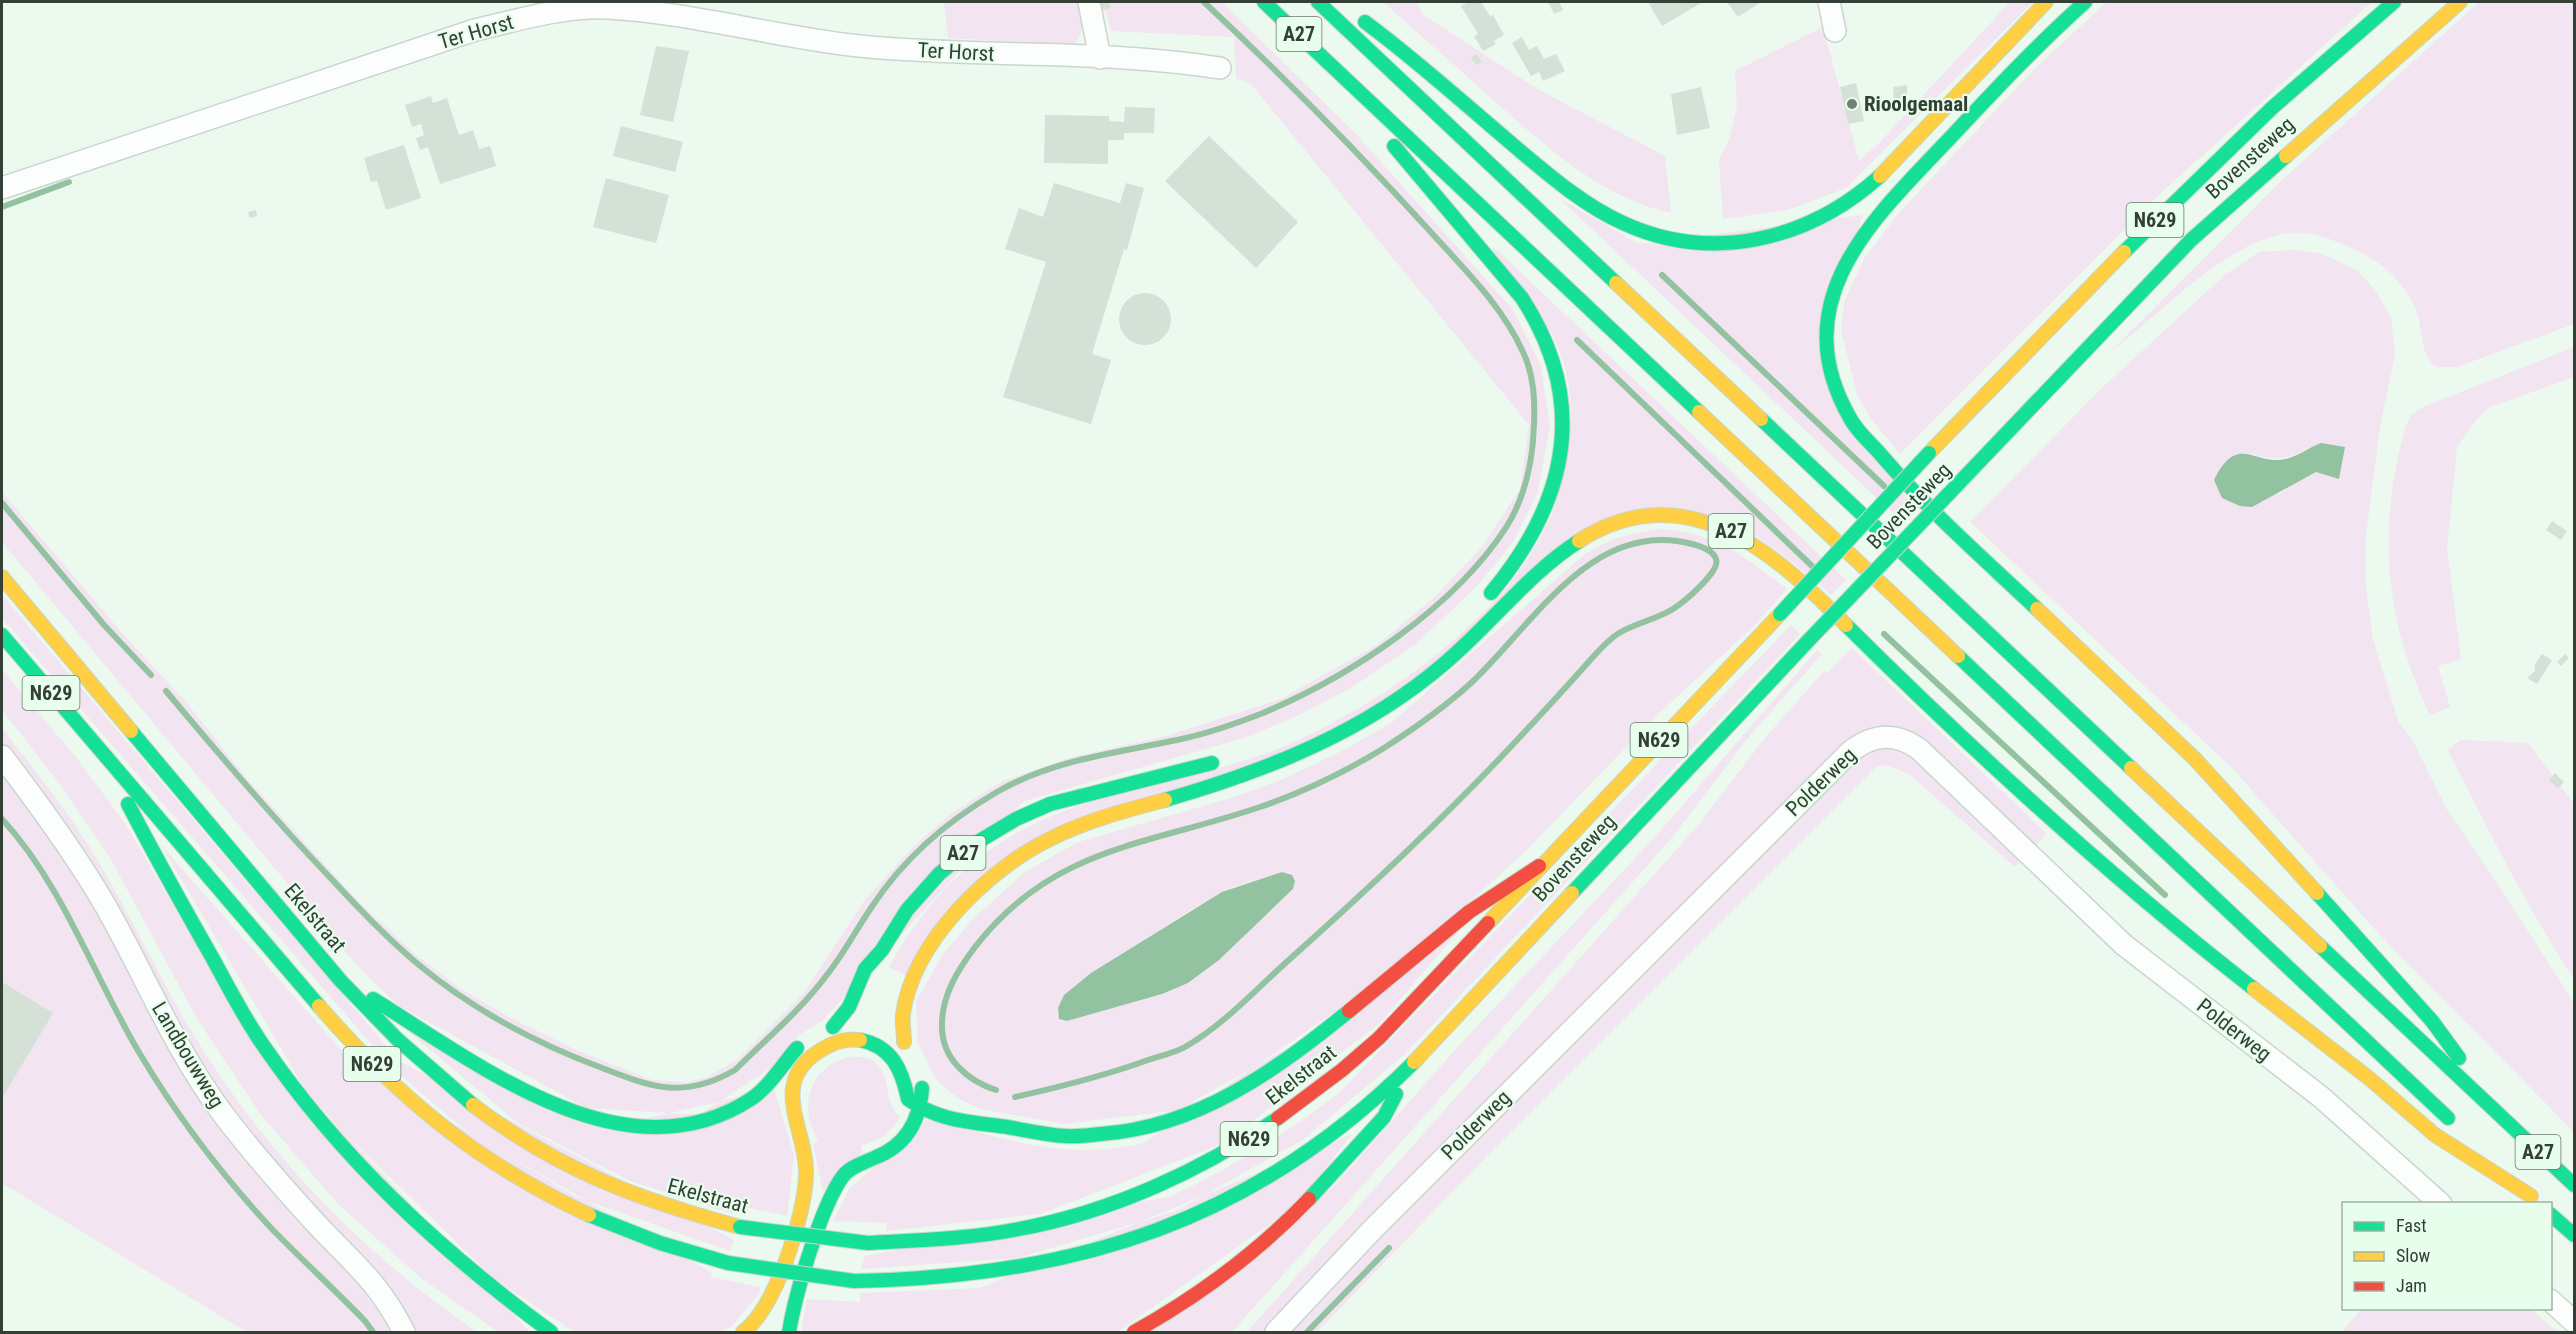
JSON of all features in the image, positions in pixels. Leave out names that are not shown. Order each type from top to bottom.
[{"type":"main road","name":"A27","points":[[1264,2],[2462,1131]]},
{"type":"main road","name":"A27","points":[[1318,2],[2574,1185]]},
{"type":"main road","points":[[1346,8],[1391,40],[1516,148],[1594,207],[1641,231],[1692,245],[1725,244],[1781,235],[1830,214],[1860,193],[1894,162],[2046,2]]},
{"type":"main road","name":"A27","points":[[2085,2],[2036,46],[1875,218],[1852,251],[1836,283],[1828,310],[1826,331],[1829,369],[1842,403],[1866,440],[1910,489],[2195,759],[2432,1021],[2502,1118]]},
{"type":"main road","name":"Bovensteweg","points":[[1539,866],[1780,614],[1929,453],[2181,194],[2259,119],[2394,2]]},
{"type":"main road","name":"Bovensteweg","points":[[1412,1064],[1808,641],[2191,240],[2460,2]]},
{"type":"main road","name":"A27","points":[[1333,66],[1426,188],[1497,268],[1516,293],[1535,319],[1555,366],[1563,407],[1563,453],[1554,489],[1529,546],[1483,602]]},
{"type":"main road","name":"A27","points":[[904,1042],[902,1029],[904,1006],[930,950],[964,903],[1010,862],[1047,840],[1085,824],[1257,772],[1328,741],[1392,704],[1442,666],[1536,575],[1570,546],[1603,527],[1634,517],[1688,516],[1720,526],[1767,553],[1814,592],[1883,661],[2086,853],[2175,927],[2374,1082],[2438,1138],[2535,1200]]},
{"type":"main road","name":"Ekelstraat","points":[[2,577],[340,980],[388,1032],[432,1074],[507,1131],[597,1181],[658,1205],[740,1227],[868,1243],[940,1240],[1039,1225],[1127,1199],[1226,1152],[1262,1131],[1332,1080],[1379,1038],[1539,866]]},
{"type":"main road","name":"N629","points":[[2,635],[338,1028],[419,1109],[467,1147],[551,1197],[615,1227],[680,1251],[728,1263],[854,1281],[972,1277],[1023,1270],[1131,1241],[1221,1203],[1310,1150],[1365,1107],[1412,1064]]},
{"type":"main road","name":"N629","points":[[100,752],[234,997],[262,1044],[308,1106],[360,1165],[435,1239],[504,1299],[551,1332]]},
{"type":"main road","name":"A27","points":[[833,1027],[849,1007],[865,969],[882,950],[907,910],[939,874],[976,843],[1016,819],[1069,798],[1229,758]]},
{"type":"main road","name":"N629","points":[[976,1120],[962,1109],[931,1095],[922,1080],[921,1108],[956,1121],[976,1120],[1058,1137],[1094,1137],[1144,1131],[1200,1112],[1238,1093],[1309,1045],[1461,917],[1539,866]]},
{"type":"main road","name":"A27","points":[[865,1005],[880,965],[882,950]]},
{"type":"main road","name":"N629","points":[[340,980],[402,1016],[459,1056],[538,1096],[596,1118],[642,1129],[669,1128],[719,1116],[753,1098],[772,1080],[807,1039]]},
{"type":"main road","points":[[743,1332],[762,1315],[766,1306],[786,1255],[805,1188],[806,1161],[791,1111],[795,1082],[803,1066],[815,1053],[841,1040],[855,1024],[833,1027],[819,1032]]},
{"type":"main road","points":[[891,1034],[904,1042],[913,1054]]},
{"type":"main road","points":[[789,1332],[795,1306],[826,1213],[842,1178],[850,1169],[899,1145],[912,1130],[921,1108],[908,1099],[902,1071],[889,1053],[866,1041],[841,1040]]},
{"type":"main road","name":"N629","points":[[1134,1332],[1171,1313],[1221,1280],[1276,1233],[1384,1117],[1412,1064]]},
{"type":"main road","name":"A27","points":[[2479,1147],[2535,1200]]},
{"type":"main road","points":[[2552,1216],[2574,1235]]},
{"type":"street","points":[[1089,2],[1100,58]]},
{"type":"street","points":[[1829,2],[1835,31]]},
{"type":"street","name":"Ter Horst","points":[[2,188],[475,30],[546,14],[606,8],[713,20],[802,38],[858,46],[1162,59],[1221,68]]},
{"type":"street","name":"Polderweg","points":[[1276,1332],[1373,1229],[1574,1026],[1850,752],[1874,737],[1898,738],[1919,749],[2124,945],[2321,1097],[2440,1202]]},
{"type":"street","name":"Landbouwweg","points":[[2,756],[69,849],[105,905],[165,1022],[219,1108],[252,1151],[290,1194],[374,1280],[404,1332]]},
{"type":"street","points":[[2552,1302],[2574,1322]]},
{"type":"shaded area","points":[[944,2],[1080,2],[1083,24],[1074,45],[948,38]]},
{"type":"shaded area","points":[[1103,2],[1222,2],[1356,134],[1513,310],[1541,366],[1550,427],[1537,495],[1511,545],[1478,585],[1416,644],[1351,688],[1295,717],[1244,738],[1024,801],[823,1020],[799,1035],[775,1065],[699,1115],[587,1108],[399,1006],[338,944],[2,542],[2,492],[122,633],[187,703],[248,780],[359,902],[415,954],[458,987],[511,1018],[576,1050],[652,1080],[688,1082],[706,1078],[738,1059],[804,993],[864,901],[914,846],[952,813],[999,783],[1068,758],[1166,736],[1281,699],[1377,645],[1437,595],[1482,547],[1520,489],[1529,425],[1251,84],[1236,78],[1234,37],[1111,31]]},
{"type":"shaded area","points":[[1383,2],[1417,2],[1422,14],[1539,90],[1665,156],[1671,213],[1620,195],[1553,152]]},
{"type":"shaded area","points":[[2010,2],[2033,2],[1846,188],[1788,210],[1723,219],[1719,160],[1729,140],[1737,107],[1735,71],[1823,27],[1859,161],[1880,142]]},
{"type":"shaded area","points":[[2107,2],[2372,2],[2162,192],[1900,454],[1871,419],[1857,394],[1841,330],[1844,302],[1865,257],[1899,213],[2036,67]]},
{"type":"shaded area","points":[[2479,2],[2574,2],[2574,324],[2457,367],[2437,367],[2425,350],[2413,304],[2392,274],[2369,257],[2336,241],[2310,234],[2289,233],[2265,239],[2218,264],[2111,351],[2281,181]]},
{"type":"shaded area","points":[[1559,198],[1639,244],[1863,215],[1820,356],[1913,508],[1901,521]]},
{"type":"shaded area","points":[[1494,247],[1846,580],[1831,595],[1789,560],[1745,530],[1695,511],[1668,508],[1640,509],[1615,515],[1572,537],[1552,552],[1444,654],[1407,684],[1367,711],[1303,746],[1258,765],[1106,809],[1043,835],[989,872],[965,895],[925,947],[908,977],[889,967],[914,927],[943,891],[976,860],[995,846],[1047,818],[1081,805],[1253,758],[1324,727],[1363,706],[1439,653],[1474,622],[1505,589],[1531,554],[1553,511],[1567,450],[1570,414],[1567,377],[1558,348],[1543,318],[1492,250]]},
{"type":"shaded area","points":[[2291,250],[2320,253],[2357,270],[2376,291],[2391,318],[2395,354],[2380,427],[2365,542],[2366,587],[2373,639],[2398,721],[2414,743],[2446,808],[2574,1003],[2574,1132],[2378,933],[2232,768],[1970,522],[2105,385],[2226,274],[2259,252]],"holes":[[[2311,447],[2317,472],[2296,482],[2278,495],[2252,453],[2268,458],[2282,458]]]},
{"type":"shaded area","points":[[2574,347],[2574,377],[2490,407],[2477,419],[2457,447],[2447,548],[2461,659],[2438,666],[2450,707],[2430,715],[2403,644],[2390,572],[2391,500],[2406,425],[2411,415],[2423,407]]},
{"type":"shaded area","points":[[2321,443],[2345,447],[2339,479],[2316,472],[2252,507],[2240,506],[2222,498],[2214,480],[2231,457],[2247,454],[2274,460],[2286,459]]},
{"type":"shaded area","points":[[1658,529],[1696,535],[1742,556],[1787,589],[1755,625],[1656,716],[1524,853],[1431,936],[1311,1035],[1178,1110],[1064,1124],[981,1109],[959,1099],[936,1080],[918,1043],[916,1001],[943,954],[974,918],[1025,872],[1078,842],[1231,798],[1281,780],[1346,749],[1391,723],[1585,554],[1615,538]],"holes":[[[1282,872],[1292,875],[1295,881],[1293,890],[1219,960],[1188,983],[1162,994],[1067,1021],[1057,1014],[1064,995],[1081,981],[1188,912],[1233,887]]]},
{"type":"shaded area","points":[[2,595],[399,1061],[734,1240],[730,1251],[576,1197],[465,1130],[392,1068],[2,618]]},
{"type":"shaded area","points":[[1791,625],[1800,634],[1405,1054],[1304,1139],[1176,1211],[1018,1258],[861,1269],[865,1256],[1171,1196],[1237,1162],[1300,1122],[1340,1092]]},
{"type":"shaded area","points":[[1852,648],[2047,834],[2033,848],[1886,729],[1267,1332],[1247,1332],[1700,823],[1764,739],[1824,671],[1827,673]]},
{"type":"shaded area","points":[[1817,650],[1822,654],[1752,733],[1670,840],[1232,1332],[1148,1332],[1334,1186],[1465,1039],[1655,837]]},
{"type":"shaded area","points":[[2,670],[75,756],[125,823],[240,1021],[530,1332],[498,1332],[421,1278],[339,1205],[261,1115],[196,1017],[109,856],[56,779],[2,710]]},
{"type":"shaded area","points":[[2,728],[53,794],[89,846],[194,1035],[236,1099],[297,1174],[364,1242],[400,1274],[477,1332],[412,1332],[214,1087],[37,790],[2,746]]},
{"type":"shaded area","points":[[2460,740],[2528,743],[2574,804],[2574,979],[2523,895],[2448,750]]},
{"type":"shaded area","points":[[1903,746],[2024,858],[2015,867],[1910,775],[1888,765],[1876,767],[1487,1156],[1317,1332],[1283,1332],[1863,747]]},
{"type":"shaded area","points":[[2,770],[48,831],[98,912],[158,1025],[361,1278],[395,1332],[247,1332],[2,1183],[2,1081],[44,1011],[2,984]]},
{"type":"shaded area","points":[[161,845],[358,1069],[712,1273],[711,1277],[760,1287],[760,1293],[731,1327],[721,1332],[574,1332],[493,1278],[312,1101]]},
{"type":"shaded area","points":[[1282,872],[1292,875],[1295,881],[1293,889],[1219,960],[1188,983],[1162,994],[1067,1021],[1059,1019],[1058,1008],[1064,995],[1091,973],[1222,892]]},
{"type":"shaded area","points":[[1469,919],[1380,1023],[1224,1143],[1040,1214],[886,1231],[886,1223],[833,1221],[849,1189],[928,1119],[1009,1140],[1061,1149],[1088,1150],[1144,1143]]},
{"type":"shaded area","points":[[393,1019],[609,1127],[774,1089],[794,1155],[787,1216],[736,1205],[733,1214],[630,1181],[518,1123]]},
{"type":"shaded area","points":[[849,1057],[865,1058],[875,1062],[882,1070],[890,1101],[894,1110],[901,1117],[885,1136],[861,1146],[862,1152],[823,1192],[813,1144],[818,1140],[812,1127],[808,1102],[816,1079],[824,1070],[835,1062]]},
{"type":"shaded area","points":[[1352,1134],[1298,1204],[1118,1332],[801,1332],[807,1299],[860,1302],[861,1293],[980,1288]]},
{"type":"shaded area","points":[[2360,1310],[2532,1310],[2558,1332],[2342,1332]]},
{"type":"building","points":[[1101,2],[1109,2],[1111,8],[1103,10]]},
{"type":"building","points":[[1469,2],[1481,2],[1490,16],[1493,15],[1504,35],[1494,41],[1496,44],[1483,51],[1474,36],[1478,34],[1461,6]]},
{"type":"building","points":[[1548,2],[1559,2],[1563,10],[1554,14]]},
{"type":"building","points":[[1648,2],[1703,2],[1662,26]]},
{"type":"building","points":[[1727,2],[1761,2],[1738,17]]},
{"type":"building","points":[[1522,37],[1529,50],[1537,46],[1544,59],[1556,54],[1565,71],[1543,81],[1539,72],[1531,76],[1512,43]]},
{"type":"building","points":[[656,46],[689,51],[673,122],[640,115]]},
{"type":"building","points":[[1476,54],[1482,62],[1476,65],[1471,58]]},
{"type":"building","name":"Rioolgemaal","points":[[1856,83],[1864,121],[1848,124],[1840,87]]},
{"type":"building","points":[[1907,85],[1907,99],[1894,98],[1893,87]]},
{"type":"building","points":[[1701,87],[1710,128],[1677,135],[1671,94]]},
{"type":"building","points":[[431,96],[433,103],[447,98],[459,135],[473,130],[479,149],[490,146],[496,166],[440,184],[428,147],[420,150],[416,138],[424,135],[421,124],[412,127],[405,105]]},
{"type":"building","points":[[1125,107],[1155,108],[1154,133],[1124,133],[1124,140],[1108,140],[1108,164],[1044,163],[1045,115],[1109,116],[1109,121],[1124,122]]},
{"type":"building","points":[[621,126],[683,142],[675,172],[613,156]]},
{"type":"building","points":[[1209,136],[1298,222],[1256,268],[1165,181]]},
{"type":"building","points":[[404,145],[421,198],[386,210],[377,181],[371,182],[364,158]]},
{"type":"building","points":[[606,178],[669,195],[656,243],[593,227]]},
{"type":"building","points":[[1054,183],[1120,203],[1126,183],[1144,188],[1127,250],[1124,249],[1092,354],[1111,360],[1091,424],[1003,397],[1046,262],[1005,249],[1019,208],[1043,217]]},
{"type":"building","points":[[256,210],[257,216],[250,218],[248,212]]},
{"type":"building","points":[[1140,293],[1150,293],[1164,300],[1171,319],[1164,338],[1150,345],[1140,345],[1130,341],[1123,334],[1119,324],[1119,314],[1123,304],[1130,297]]},
{"type":"building","points":[[2552,521],[2567,531],[2561,540],[2546,530]]},
{"type":"building","points":[[2542,654],[2552,660],[2537,684],[2527,678],[2535,671],[2535,664]]},
{"type":"building","points":[[2565,654],[2569,658],[2561,666],[2557,662]]},
{"type":"building","points":[[2555,773],[2564,782],[2558,788],[2549,780]]},
{"type":"building","points":[[2,982],[53,1013],[2,1098]]},
{"type":"waterway","points":[[166,691],[262,804],[345,894],[393,942],[439,981],[504,1023],[573,1057],[650,1084],[682,1088],[716,1080],[735,1070],[816,989],[897,873],[927,843],[979,803],[1018,781],[1062,765],[1188,738],[1263,713],[1297,698],[1365,659],[1430,611],[1459,584],[1485,556],[1514,514],[1524,490],[1532,451],[1534,406],[1530,370],[1504,318],[1467,272],[1346,142],[1204,2]]},
{"type":"waterway","points":[[2,207],[69,182]]},
{"type":"waterway","points":[[1662,275],[1884,486]]},
{"type":"waterway","points":[[1577,340],[1812,566]]},
{"type":"waterway","points":[[2,503],[104,625],[151,675]]},
{"type":"waterway","points":[[996,1090],[967,1075],[952,1059],[943,1039],[944,1005],[956,975],[975,947],[1005,914],[1037,888],[1070,868],[1105,853],[1260,807],[1324,781],[1369,757],[1418,725],[1461,692],[1567,582],[1594,561],[1624,547],[1656,540],[1692,544],[1712,553],[1716,559],[1713,571],[1693,593],[1673,609],[1619,633],[1610,640],[1444,816],[1353,902],[1213,1028],[1172,1053],[1098,1076],[1015,1097]]},
{"type":"waterway","points":[[1884,634],[2165,895]]},
{"type":"waterway","points":[[2,819],[43,873],[77,932],[123,1025],[154,1077],[185,1122],[253,1208],[365,1321],[373,1332]]},
{"type":"waterway","points":[[1307,1332],[1389,1248]]},
{"type":"traffic: fast","points":[[1264,2],[1699,412]]},
{"type":"traffic: fast","points":[[1318,2],[1616,283]]},
{"type":"traffic: fast","points":[[2037,609],[1938,515],[1857,428],[1850,418],[1832,375],[1826,336],[1832,298],[1846,263],[1868,230],[1894,198],[2000,85],[2085,2]]},
{"type":"traffic: fast","points":[[2124,252],[2272,108],[2394,2]]},
{"type":"traffic: fast","points":[[1365,22],[1569,190],[1609,216],[1657,235],[1691,242],[1725,243],[1758,239],[1791,230],[1822,216],[1852,198],[1880,176]]},
{"type":"traffic: fast","points":[[1394,146],[1522,298],[1543,337],[1557,376],[1562,413],[1561,451],[1552,487],[1537,523],[1517,559],[1491,593]]},
{"type":"traffic: fast","points":[[1959,483],[2191,240],[2286,156]]},
{"type":"traffic: fast","points":[[1761,419],[2131,768]]},
{"type":"traffic: fast","points":[[1780,614],[1929,453]]},
{"type":"traffic: fast","points":[[1808,641],[1959,483]]},
{"type":"traffic: fast","points":[[1165,800],[1277,762],[1348,729],[1382,709],[1414,688],[1445,663],[1543,568],[1579,541]]},
{"type":"traffic: fast","points":[[1846,625],[1944,721],[2096,859],[2254,989]]},
{"type":"traffic: fast","points":[[2,635],[319,1006]]},
{"type":"traffic: fast","points":[[1572,893],[1808,641]]},
{"type":"traffic: fast","points":[[1958,656],[2448,1118]]},
{"type":"traffic: fast","points":[[131,731],[340,980],[397,1039],[473,1105]]},
{"type":"traffic: fast","points":[[833,1027],[849,1007],[865,969],[882,950],[907,910],[939,874],[976,843],[1016,819],[1050,804],[1212,763]]},
{"type":"traffic: fast","points":[[128,804],[243,1014],[293,1087],[325,1127],[359,1165],[432,1236],[551,1332]]},
{"type":"traffic: fast","points":[[2317,893],[2432,1021],[2459,1058]]},
{"type":"traffic: fast","points":[[2320,946],[2574,1185]]},
{"type":"traffic: fast","points":[[373,999],[459,1054],[506,1081],[554,1104],[604,1121],[654,1127],[703,1121],[751,1099],[770,1082],[797,1048]]},
{"type":"traffic: fast","points":[[860,1040],[871,1043],[888,1054],[899,1069],[908,1099],[931,1112],[968,1122],[1051,1135],[1079,1136],[1137,1129],[1203,1108],[1264,1074],[1349,1011]]},
{"type":"traffic: fast","points":[[854,1281],[935,1277],[1012,1268],[1086,1252],[1157,1230],[1225,1201],[1290,1163],[1353,1117],[1414,1062]]},
{"type":"traffic: fast","points":[[789,1332],[810,1251],[835,1190],[849,1170],[885,1153],[903,1139],[918,1111],[922,1088]]},
{"type":"traffic: fast","points":[[1309,1199],[1384,1117],[1396,1094]]},
{"type":"traffic: fast","points":[[868,1243],[981,1235],[1053,1222],[1087,1212],[1154,1187],[1186,1172],[1278,1118]]},
{"type":"traffic: fast","points":[[589,1215],[660,1243],[728,1263]]},
{"type":"traffic: fast","points":[[2552,1216],[2574,1235]]},
{"type":"traffic: fast","points":[[740,1227],[868,1243]]},
{"type":"traffic: fast","points":[[728,1263],[854,1281]]},
{"type":"traffic: slow","points":[[1880,176],[2046,2]]},
{"type":"traffic: slow","points":[[2286,156],[2460,2]]},
{"type":"traffic: slow","points":[[1929,453],[2124,252]]},
{"type":"traffic: slow","points":[[1616,283],[1761,419]]},
{"type":"traffic: slow","points":[[1699,412],[1958,656]]},
{"type":"traffic: slow","points":[[1579,541],[1618,522],[1655,515],[1691,518],[1725,530],[1757,548],[1788,571],[1846,625]]},
{"type":"traffic: slow","points":[[2,577],[131,731]]},
{"type":"traffic: slow","points":[[2037,609],[2195,759],[2317,893]]},
{"type":"traffic: slow","points":[[1488,923],[1780,614]]},
{"type":"traffic: slow","points":[[2131,768],[2320,946]]},
{"type":"traffic: slow","points":[[904,1042],[903,1014],[910,987],[922,960],[958,910],[980,888],[1028,851],[1052,838],[1094,821],[1165,800]]},
{"type":"traffic: slow","points":[[1414,1062],[1572,893]]},
{"type":"traffic: slow","points":[[2254,989],[2370,1079],[2435,1135],[2531,1196]]},
{"type":"traffic: slow","points":[[319,1006],[379,1070],[442,1126],[511,1173],[548,1195],[589,1215]]},
{"type":"traffic: slow","points":[[743,1332],[767,1303],[786,1260],[800,1213],[806,1175],[805,1158],[794,1108],[793,1092],[796,1077],[805,1063],[825,1047],[844,1040],[860,1040]]},
{"type":"traffic: slow","points":[[473,1105],[536,1148],[600,1180],[667,1205],[740,1227]]},
{"type":"traffic: jam","points":[[1349,1011],[1469,912],[1539,866]]},
{"type":"traffic: jam","points":[[1278,1118],[1342,1070],[1379,1038],[1488,923]]},
{"type":"traffic: jam","points":[[1134,1332],[1181,1304],[1226,1272],[1269,1238],[1309,1199]]},
{"type":"place","name":"Rioolgemaal","points":[[1852,104]]}]
